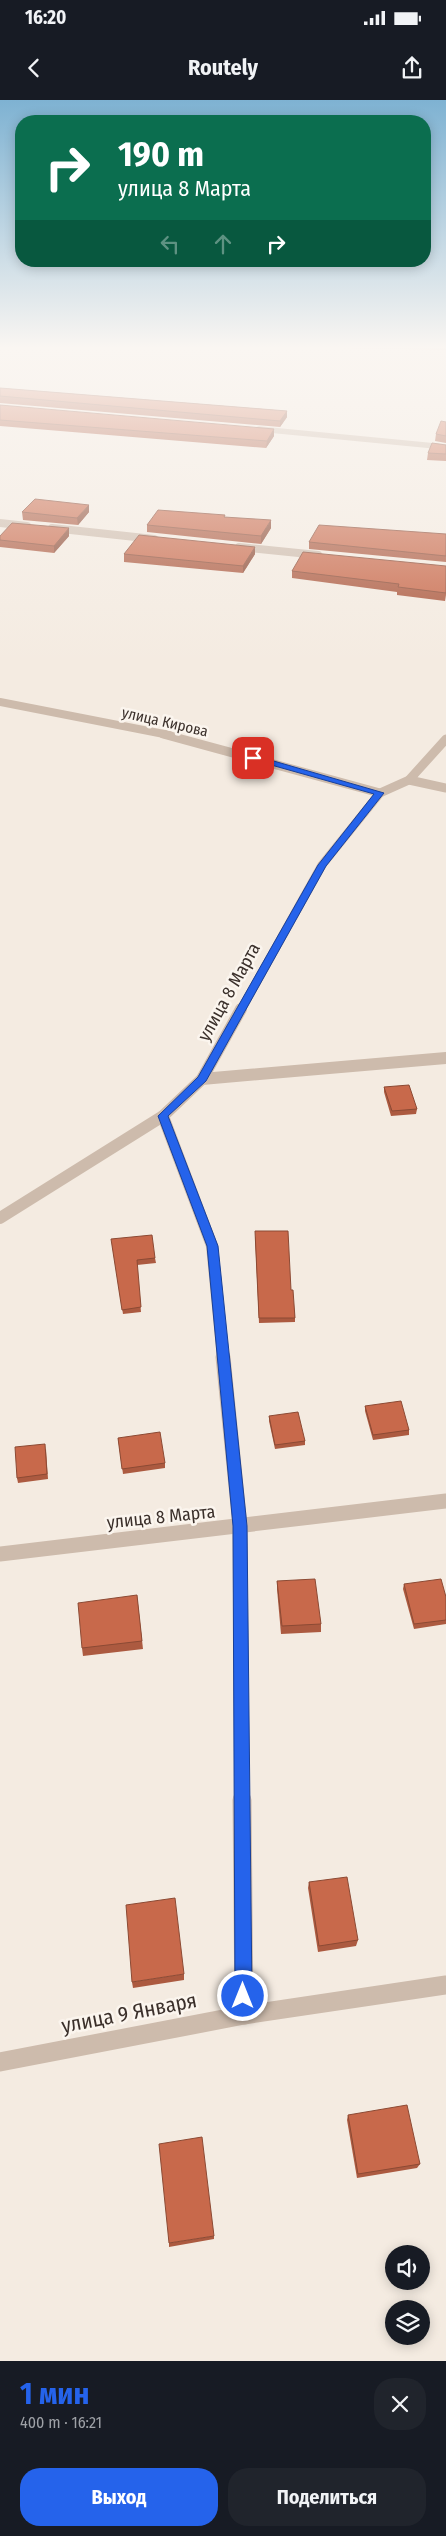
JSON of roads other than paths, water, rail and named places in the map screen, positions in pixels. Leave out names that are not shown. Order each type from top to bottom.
[{"type":"street","points":[[0,523],[159,539]]},
{"type":"street","points":[[228,546],[327,556]]},
{"type":"street","name":"улица Кирова","points":[[0,702],[180,737],[380,793]]},
{"type":"street","name":"улица 8 Марта","points":[[0,1218],[163,1116],[202,1079],[322,865],[380,793],[409,780],[446,739]]},
{"type":"street","points":[[409,780],[446,788]]},
{"type":"street","points":[[202,1079],[446,1058]]},
{"type":"street","points":[[163,1116],[212,1246],[240,1526],[244,2015]]},
{"type":"street","name":"улица 8 Марта","points":[[0,1554],[446,1500]]},
{"type":"street","name":"улица 9 Января","points":[[0,2062],[244,2015],[446,1985]]}]
